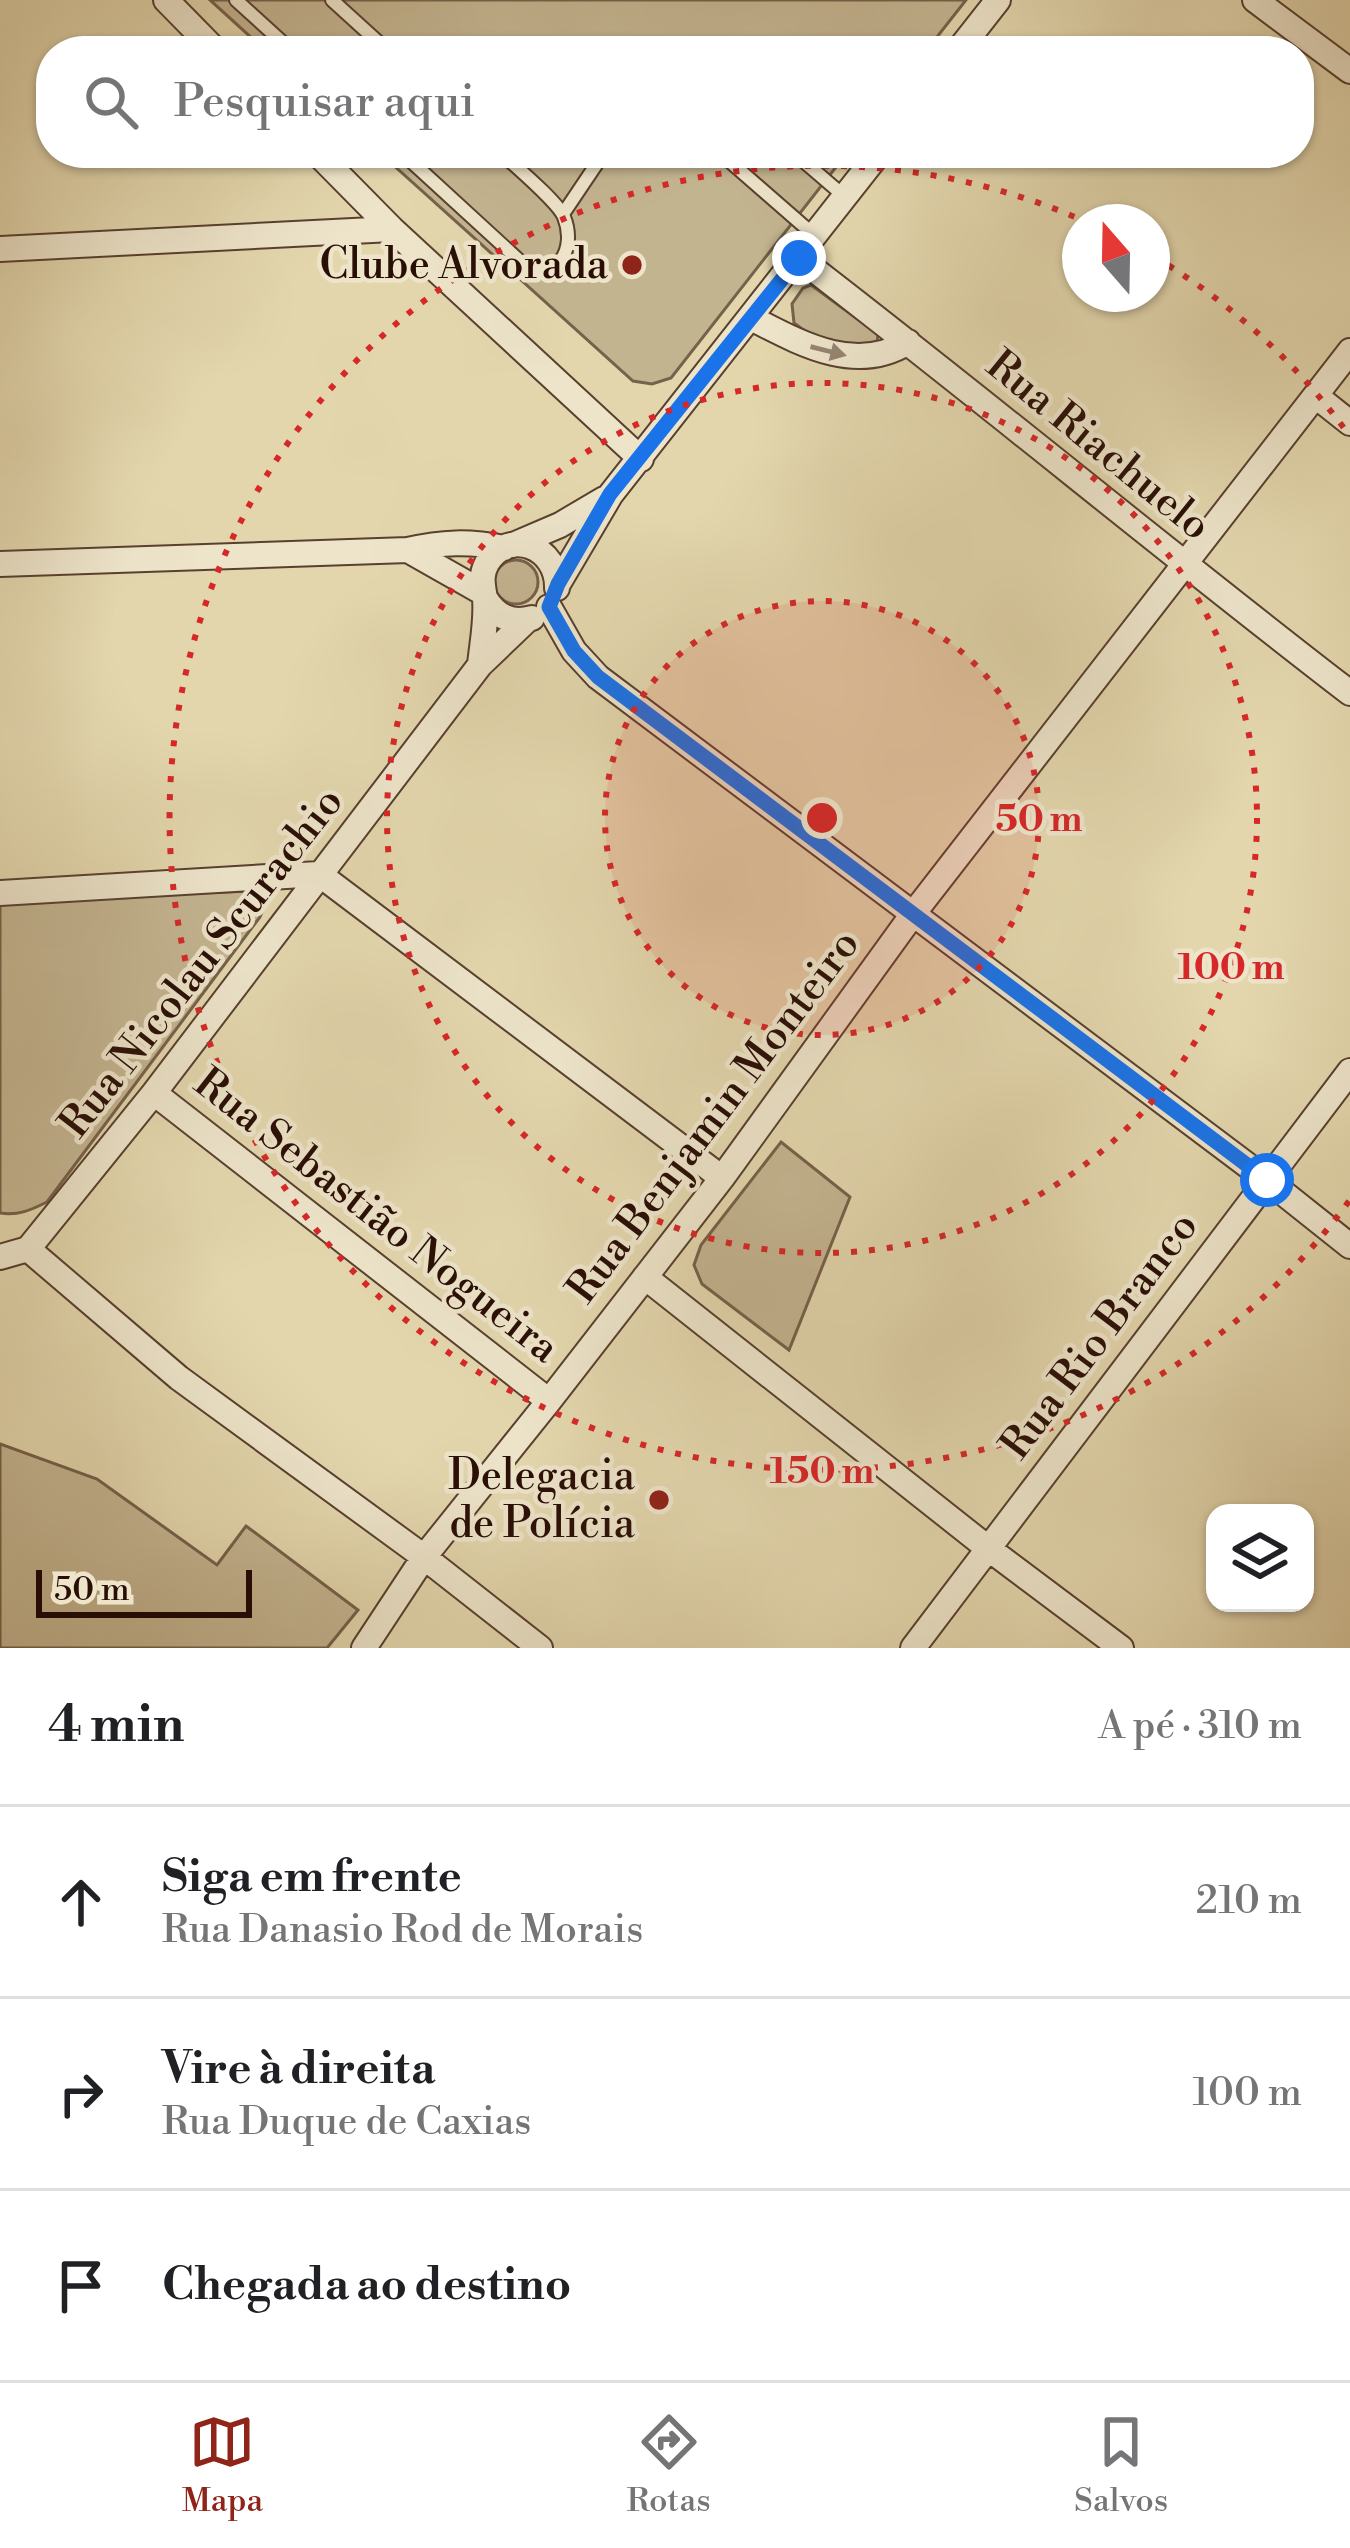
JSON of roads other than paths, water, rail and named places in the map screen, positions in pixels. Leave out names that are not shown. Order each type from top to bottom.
[{"type":"street","points":[[166,0],[201,36]]},
{"type":"street","points":[[970,36],[998,0]]},
{"type":"street","points":[[1255,0],[1303,36]]},
{"type":"street","points":[[1314,44],[1350,71]]},
{"type":"street","points":[[332,168],[641,459]]},
{"type":"street","points":[[408,550],[483,595],[503,617],[527,620],[539,615],[610,494],[867,168]]},
{"type":"street","points":[[0,249],[392,229]]},
{"type":"street","name":"Rua Riachuelo","points":[[799,258],[1350,693]]},
{"type":"street","points":[[751,318],[799,343],[843,355],[883,354],[908,342]]},
{"type":"street","name":"Rua Benjamin Monteiro","points":[[364,1648],[424,1557],[722,1178],[913,914],[1350,351]]},
{"type":"street","points":[[1316,396],[1350,423]]},
{"type":"street","points":[[480,665],[482,578],[493,556],[560,525],[610,494]]},
{"type":"street","points":[[0,564],[408,550],[444,542],[526,545],[542,552],[556,571],[554,596],[574,651],[598,677],[1350,1246]]},
{"type":"street","name":"Rua Nicolau Scurachio","points":[[28,1249],[154,1093],[480,665],[527,620]]},
{"type":"street","points":[[0,893],[319,874],[722,1178]]},
{"type":"street","name":"Rua Rio Branco","points":[[913,1648],[1350,1071]]},
{"type":"street","name":"Rua Sebastião Nogueira","points":[[154,1093],[549,1401]]},
{"type":"street","points":[[0,1257],[28,1249],[179,1378],[540,1648]]},
{"type":"street","points":[[645,1276],[1120,1648]]},
{"type":"lane","points":[[236,0],[276,36]]},
{"type":"lane","points":[[332,0],[372,36]]},
{"type":"lane","points":[[418,168],[522,263],[534,270],[558,265],[568,241],[563,214],[518,168]]},
{"type":"lane","points":[[563,214],[594,168]]},
{"type":"lane","points":[[736,168],[815,236]]},
{"type":"lane","points":[[812,168],[845,196]]},
{"type":"place","name":"Clube Alvorada","points":[[632,265]]},
{"type":"place","name":"Delegacia de Polícia","points":[[659,1500]]}]
